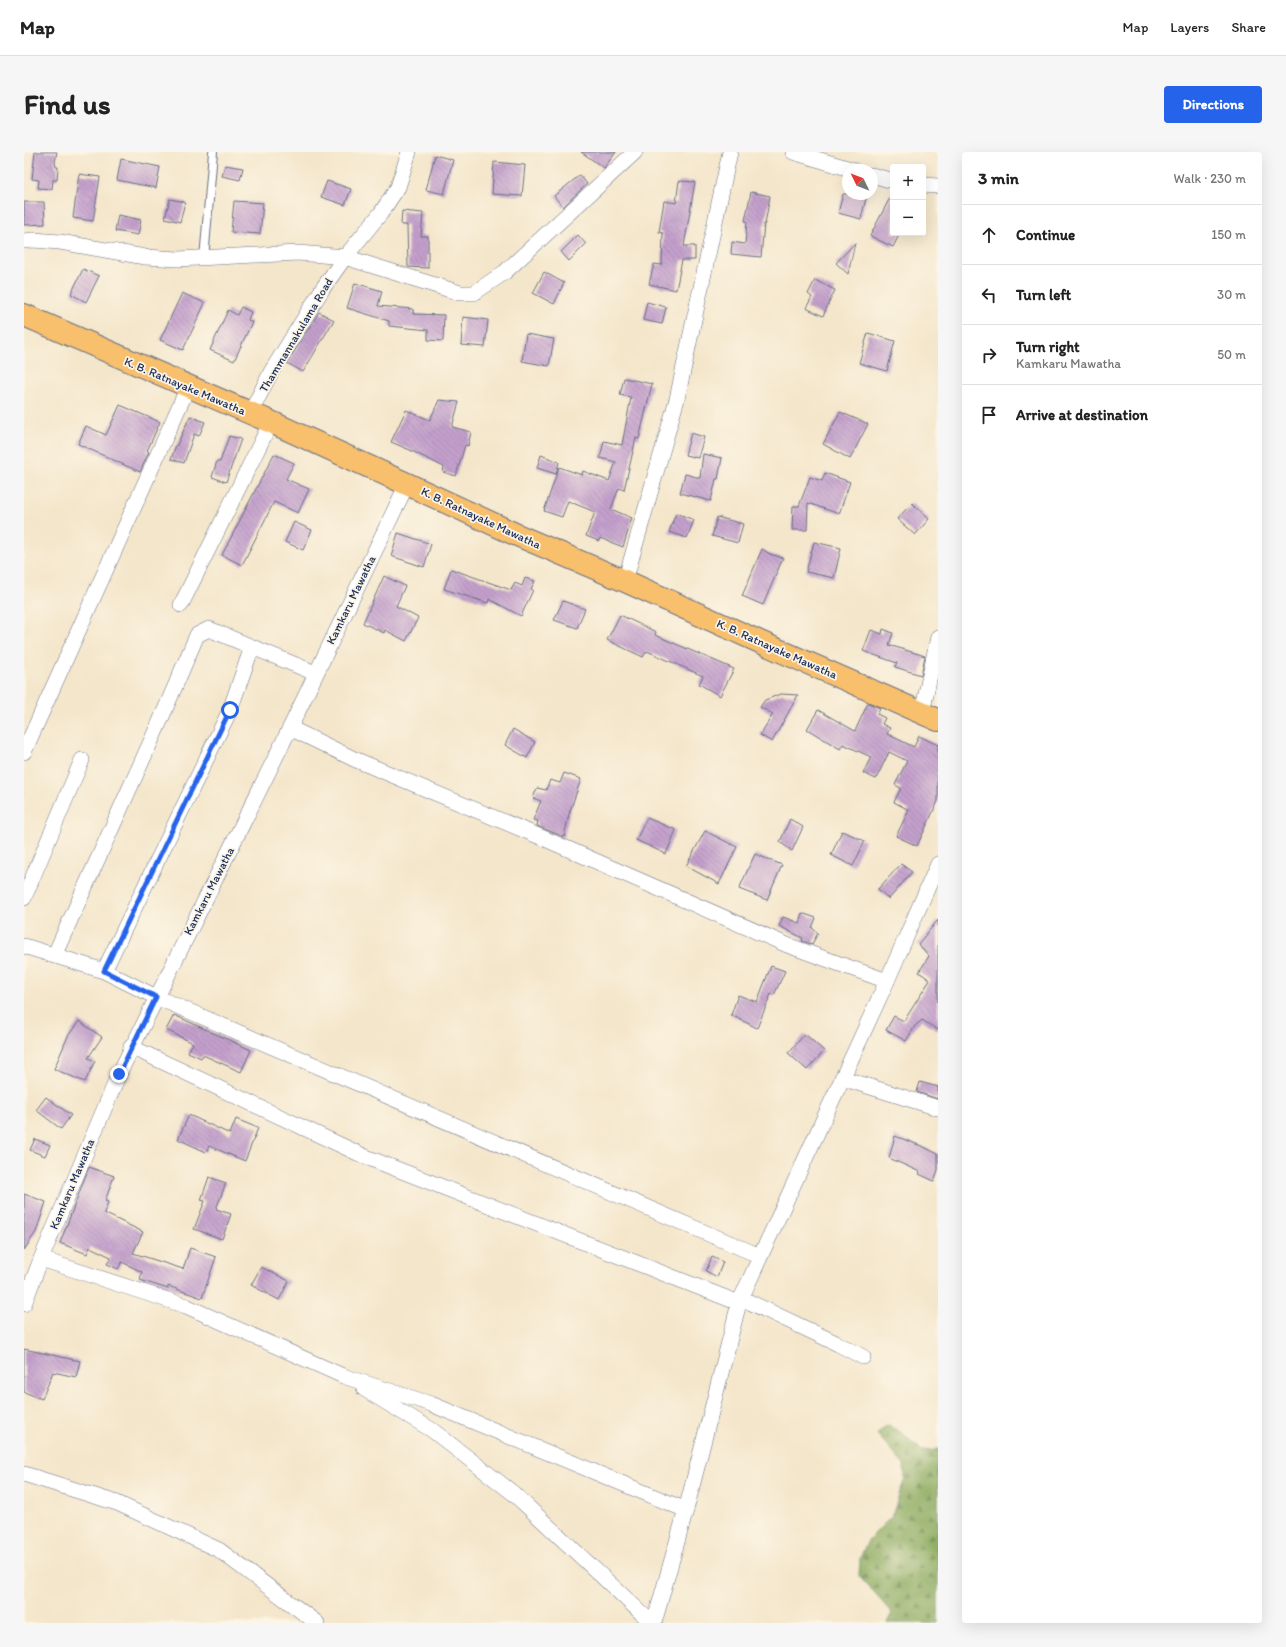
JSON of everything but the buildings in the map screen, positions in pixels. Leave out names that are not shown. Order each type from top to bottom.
[{"type":"highway","name":"K. B. Ratnayake Mawatha","points":[[24,316],[270,422],[517,535],[625,581],[930,716]]},
{"type":"street","name":"Thammannakulama Road","points":[[250,414],[271,372],[324,288],[345,257],[381,213],[398,187],[409,152]]},
{"type":"street","points":[[24,242],[34,240],[60,242],[145,257],[204,259],[298,253],[345,257],[460,293],[474,293],[505,272],[635,152]]},
{"type":"street","points":[[625,581],[677,399],[730,152]]},
{"type":"street","points":[[793,152],[842,166]]},
{"type":"street","points":[[878,177],[890,180]]},
{"type":"street","points":[[926,185],[938,186]]},
{"type":"street","points":[[24,752],[188,387]]},
{"type":"street","points":[[181,605],[270,422]]},
{"type":"street","name":"Kamkaru Mawatha","points":[[24,1304],[41,1259],[132,1047],[290,728],[315,673],[407,484]]},
{"type":"street","points":[[54,956],[161,719],[197,635],[209,629],[315,673]]},
{"type":"street","points":[[930,716],[938,637]]},
{"type":"street","points":[[104,971],[230,710],[252,647]]},
{"type":"street","points":[[290,728],[354,759],[543,838],[787,944],[887,981]]},
{"type":"street","points":[[24,898],[82,760]]},
{"type":"street","points":[[343,1376],[432,1430],[513,1493],[653,1623],[686,1510],[740,1301],[887,981],[938,864]]},
{"type":"street","points":[[24,946],[104,971],[156,997],[760,1256]]},
{"type":"street","points":[[132,1047],[366,1157],[740,1301],[838,1344],[862,1357]]},
{"type":"street","points":[[842,1078],[938,1108]]},
{"type":"street","points":[[41,1259],[186,1306],[343,1376],[431,1404],[686,1510]]},
{"type":"street","points":[[24,1474],[117,1503],[218,1550],[317,1623]]},
{"type":"lane","points":[[204,259],[213,152]]},
{"type":"green space","points":[[887,1425],[902,1433],[922,1451],[936,1450],[938,1448],[938,1623],[887,1623],[892,1613],[859,1576],[860,1558],[869,1539],[892,1516],[905,1478],[904,1465],[877,1434]]},
{"type":"route","points":[[119,1074],[156,997],[104,971],[230,710]]}]
